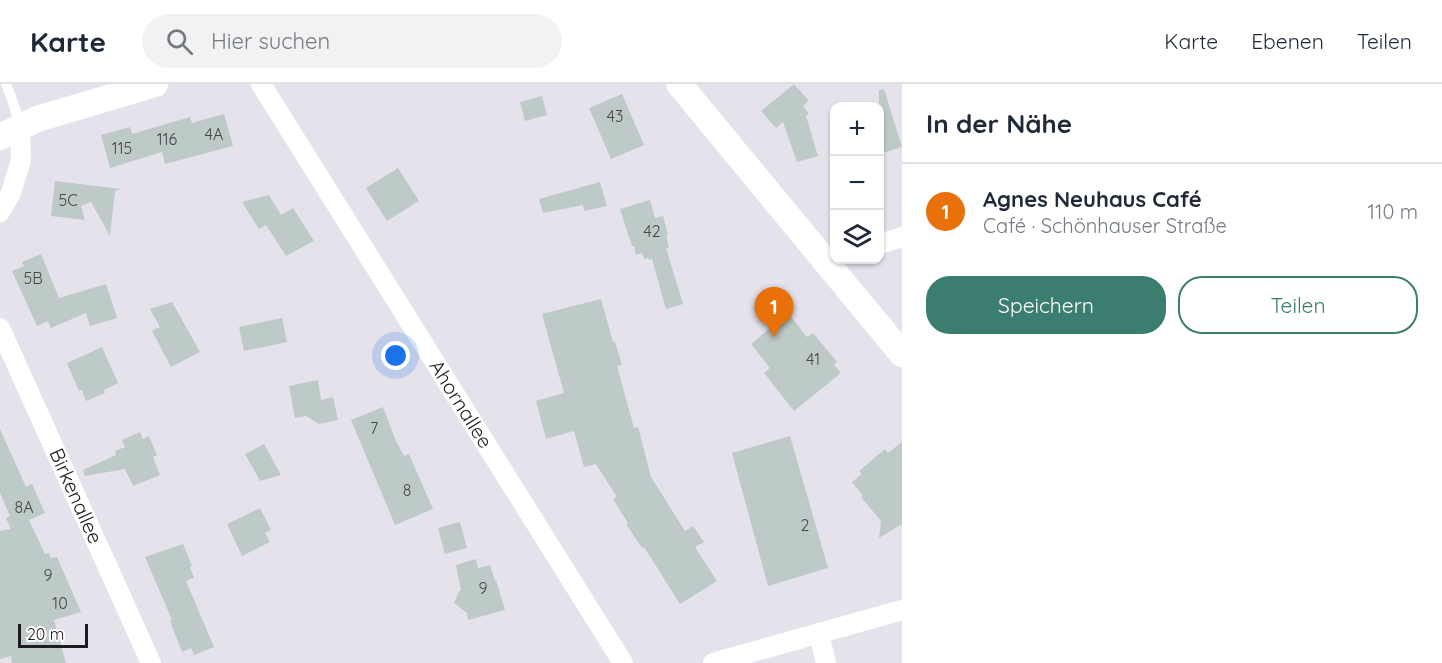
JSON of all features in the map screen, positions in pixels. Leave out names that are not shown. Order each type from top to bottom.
[{"type":"street","points":[[0,212],[11,193],[21,160],[10,132],[37,119],[155,84]]},
{"type":"street","name":"Ahornallee","points":[[261,84],[623,663]]},
{"type":"street","points":[[679,84],[830,258]]},
{"type":"street","points":[[884,242],[902,237]]},
{"type":"street","points":[[835,264],[902,354]]},
{"type":"street","name":"Birkenallee","points":[[0,328],[151,663]]},
{"type":"street","points":[[712,663],[902,610]]},
{"type":"street","points":[[819,633],[826,663]]},
{"type":"lane","points":[[6,84],[13,102],[10,132]]},
{"type":"building","points":[[794,84],[809,101],[803,106],[809,114],[806,116],[818,156],[797,162],[783,122],[776,128],[761,111]]},
{"type":"building","points":[[884,89],[902,147],[884,152],[884,102],[879,102],[879,90]]},
{"type":"building","points":[[622,94],[644,145],[611,159],[589,108]]},
{"type":"building","points":[[542,96],[547,115],[525,121],[520,102]]},
{"type":"building","points":[[224,114],[233,146],[165,164],[162,152],[110,168],[101,135],[130,127],[132,134],[190,117],[192,123]]},
{"type":"building","points":[[398,168],[419,201],[387,221],[366,188]]},
{"type":"building","points":[[55,181],[121,189],[115,191],[110,236],[91,202],[81,206],[85,220],[51,216]]},
{"type":"building","points":[[600,182],[607,206],[584,211],[583,205],[543,213],[539,199]]},
{"type":"building","points":[[269,195],[281,215],[293,208],[314,241],[286,256],[266,225],[259,229],[242,202]]},
{"type":"building","points":[[650,200],[655,218],[663,216],[668,235],[666,235],[669,248],[666,248],[683,304],[666,309],[652,259],[644,259],[642,253],[636,255],[620,209]]},
{"type":"building","points":[[41,254],[59,298],[106,284],[117,318],[90,326],[86,313],[51,328],[48,321],[37,326],[12,271],[24,266],[22,262]]},
{"type":"building","points":[[601,299],[622,365],[617,366],[634,428],[638,427],[651,477],[685,531],[693,526],[704,542],[695,547],[717,581],[680,604],[644,547],[642,548],[626,524],[628,523],[613,499],[617,497],[596,464],[584,467],[574,431],[546,439],[536,401],[564,393],[542,314]]},
{"type":"building","points":[[172,302],[200,352],[171,367],[152,331],[160,327],[150,309]]},
{"type":"building","points":[[788,313],[807,337],[813,333],[837,362],[834,365],[841,373],[794,411],[764,373],[770,368],[751,344]]},
{"type":"building","points":[[282,318],[287,342],[244,351],[239,327]]},
{"type":"building","points":[[102,347],[118,383],[104,390],[105,393],[86,401],[67,363]]},
{"type":"building","points":[[318,380],[321,400],[333,397],[338,420],[319,424],[306,416],[295,418],[289,386]]},
{"type":"building","points":[[383,407],[396,441],[404,456],[409,454],[433,509],[395,525],[351,420]]},
{"type":"building","points":[[0,429],[26,487],[32,484],[45,513],[29,520],[45,554],[49,553],[51,558],[57,557],[81,612],[54,620],[66,663],[12,663],[11,656],[0,659],[0,531],[11,529],[6,518],[10,516],[0,493]]},
{"type":"building","points":[[140,432],[143,439],[149,436],[157,455],[153,457],[160,475],[133,486],[125,469],[85,476],[83,470],[116,455],[115,451],[125,447],[122,440]]},
{"type":"building","points":[[790,436],[828,568],[768,586],[732,453]]},
{"type":"building","points":[[902,442],[902,524],[879,538],[881,521],[852,482],[862,474],[859,471],[885,449],[888,453]]},
{"type":"building","points":[[264,444],[281,475],[260,481],[245,454]]},
{"type":"building","points":[[260,508],[271,530],[265,533],[270,542],[242,556],[227,524]]},
{"type":"building","points":[[460,522],[467,548],[445,554],[438,528]]},
{"type":"building","points":[[183,544],[194,578],[186,581],[214,647],[194,655],[191,648],[182,652],[170,621],[172,620],[145,557]]},
{"type":"building","points":[[476,559],[478,568],[490,565],[505,610],[468,620],[467,613],[454,603],[461,591],[456,565]]},
{"type":"place","name":"Agnes Neuhaus Café","points":[[774,337]]}]
